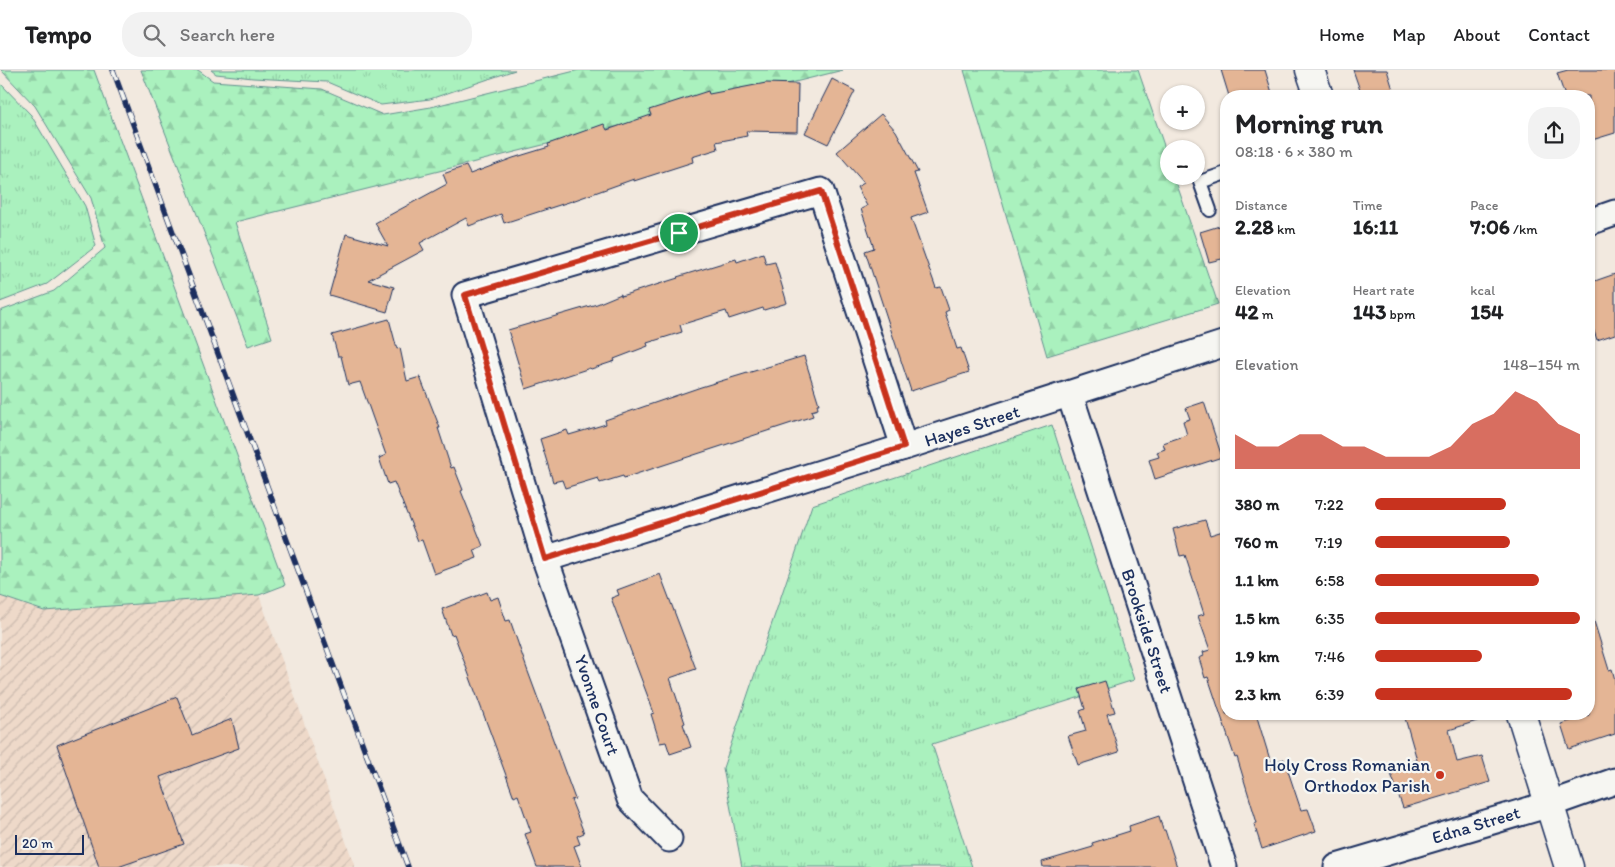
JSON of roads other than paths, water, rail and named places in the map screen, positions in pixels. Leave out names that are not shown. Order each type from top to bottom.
[{"type":"main road","points":[[1310,70],[1317,90]]},
{"type":"main road","points":[[1523,720],[1569,867]]},
{"type":"street","name":"Yvonne Court","points":[[670,839],[630,799],[545,559],[465,295],[821,191],[904,447]]},
{"type":"street","points":[[1595,220],[1615,213]]},
{"type":"street","name":"Hayes Street","points":[[545,559],[1070,395],[1220,345]]},
{"type":"street","name":"Brookside Street","points":[[1070,395],[1224,867]]},
{"type":"street","name":"Edna Street","points":[[1337,867],[1550,804],[1615,781]]},
{"type":"lane","points":[[1210,210],[1200,182],[1220,175]]},
{"type":"railway","points":[[113,70],[408,867]]},
{"type":"place","name":"Holy Cross Romanian Orthodox Parish","points":[[1440,775]]}]
